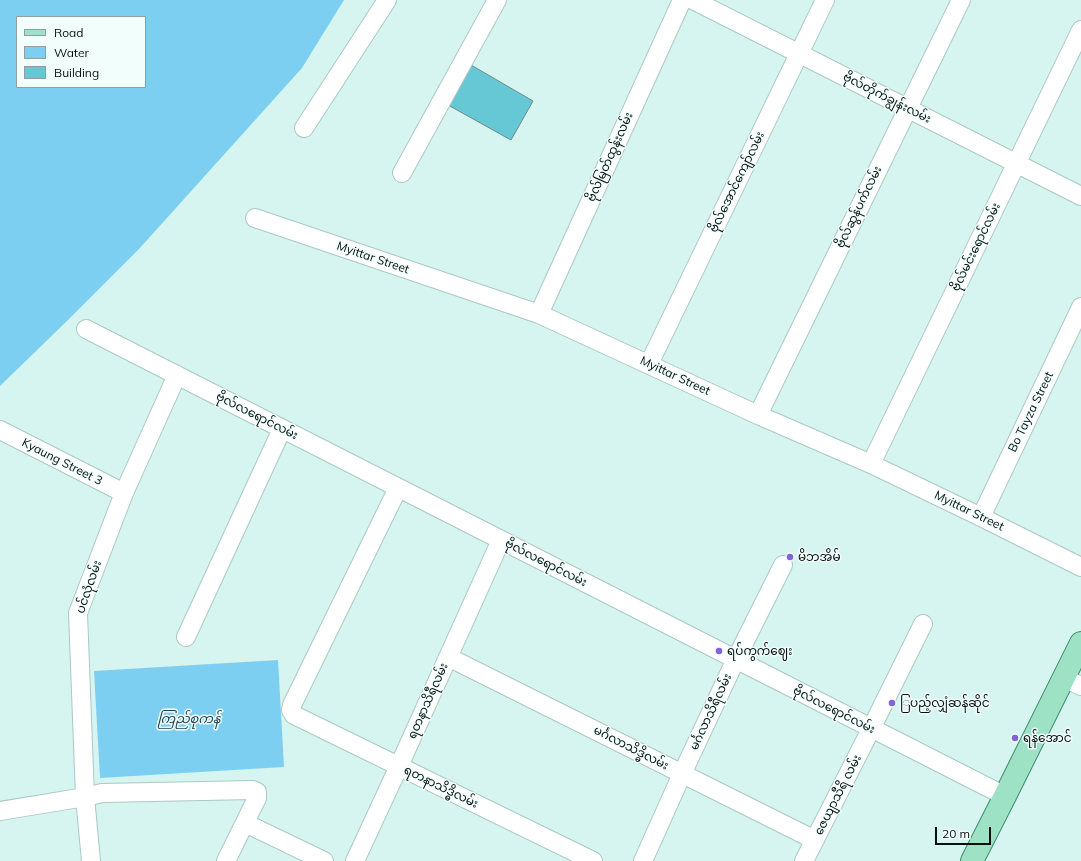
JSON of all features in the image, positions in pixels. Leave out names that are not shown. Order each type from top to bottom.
[{"type":"main road","points":[[972,861],[1005,796],[1072,682],[1081,643]]},
{"type":"street","points":[[304,128],[387,0]]},
{"type":"street","points":[[402,173],[497,0]]},
{"type":"street","name":"ဗိုလ်မြတ်ထွန်းလမ်း","points":[[539,314],[682,0]]},
{"type":"street","name":"ဗိုလ်တိုက်ချွန်းလမ်း","points":[[693,0],[1081,196]]},
{"type":"street","name":"ဗိုလ်အောင်ကျော်လမ်း","points":[[649,364],[825,0]]},
{"type":"street","name":"ဗိုလ်ဆွန်ပက်လမ်း","points":[[758,415],[961,0]]},
{"type":"street","name":"ဗိုလ်မင်းရောင်လမ်း","points":[[871,464],[1081,30]]},
{"type":"street","name":"Myittar Street","points":[[255,218],[539,314],[758,415],[871,464],[1081,567]]},
{"type":"street","name":"Bo Tayza Street","points":[[981,517],[1081,307]]},
{"type":"street","name":"ဗိုလ်လရောင်လမ်း","points":[[86,329],[1005,796]]},
{"type":"street","name":"ပင်လုံလမ်း","points":[[91,861],[86,797],[78,613],[124,493],[177,375]]},
{"type":"street","points":[[186,637],[282,429]]},
{"type":"street","name":"Kyaung Street 3","points":[[0,430],[124,493]]},
{"type":"street","name":"ရတနာသိဒ္ဓိလမ်း","points":[[398,488],[292,705],[291,710],[294,715],[593,861]]},
{"type":"street","name":"ရတနာသိရီလမ်း","points":[[355,861],[501,540]]},
{"type":"street","name":"မင်္ဂလာသိရီလမ်း","points":[[643,861],[736,659],[783,565]]},
{"type":"street","name":"ဇေယျာသီရိ လမ်း","points":[[804,861],[923,624]]},
{"type":"street","name":"မင်္ဂလာသိဒ္ဓိလမ်း","points":[[448,656],[815,840]]},
{"type":"street","points":[[0,811],[102,793],[253,790],[258,792],[257,798],[226,861]]},
{"type":"street","points":[[245,823],[324,861]]},
{"type":"water","points":[[0,0],[344,0],[302,68],[139,249],[0,386]]},
{"type":"water","name":"ကြည်စုကန်","points":[[278,660],[284,767],[100,778],[94,671]]},
{"type":"building","points":[[471,65],[533,101],[511,140],[448,105]]},
{"type":"place","name":"မိဘအိမ်","points":[[790,557]]},
{"type":"place","name":"ရပ်ကွက်ဈေး","points":[[719,651]]},
{"type":"place","name":"ြပည့်လျှံဆန်ဆိုင်","points":[[892,703]]},
{"type":"place","name":"ရန်အောင်","points":[[1015,738]]}]
